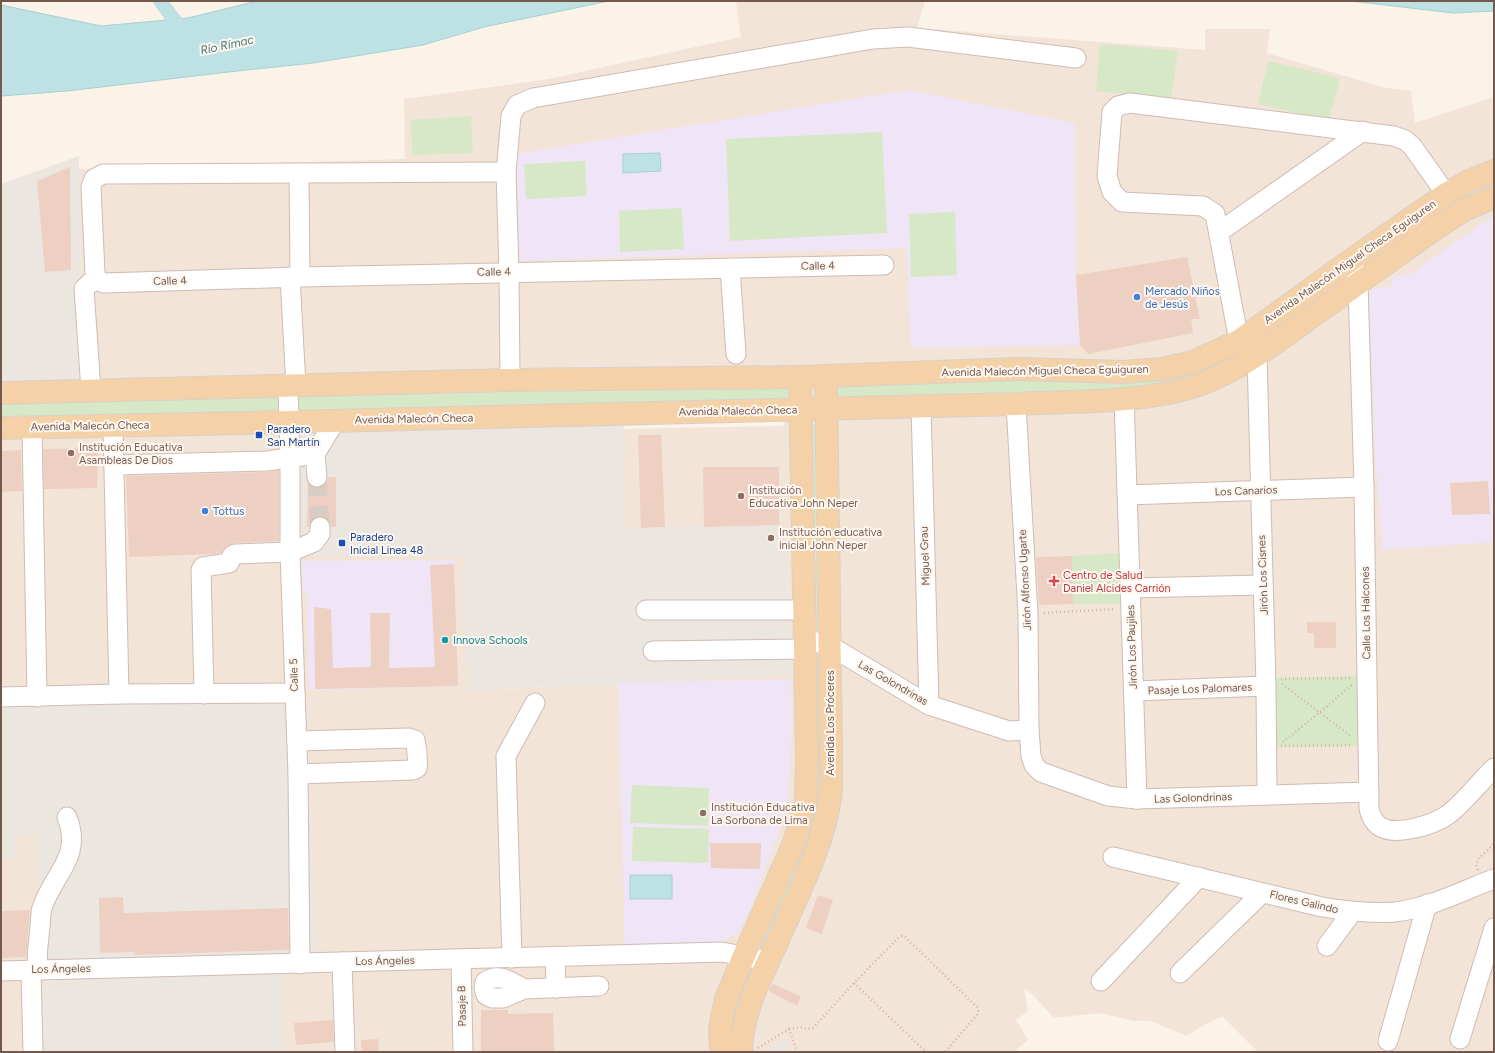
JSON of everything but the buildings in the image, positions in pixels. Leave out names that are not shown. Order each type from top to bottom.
[{"type":"main road","name":"Avenida Malecón Miguel Checa Eguiguren","points":[[826,376],[1018,369],[1123,372],[1162,369],[1193,362],[1240,341],[1354,258],[1446,194],[1469,181],[1494,171]]},
{"type":"main road","name":"Avenida Malecón Miguel Checa Eguiguren","points":[[827,408],[1016,404],[1124,398],[1174,392],[1205,383],[1257,356],[1358,283],[1464,210],[1494,197]]},
{"type":"main road","points":[[1,393],[510,380],[826,376]]},
{"type":"main road","name":"Avenida Los Próceres","points":[[741,1052],[741,1039],[745,1019],[768,961],[816,851],[825,822],[830,797],[830,646],[826,376]]},
{"type":"main road","name":"Avenida Los Próceres","points":[[721,1052],[720,1035],[726,999],[794,843],[806,800],[807,757],[805,610],[802,409],[800,377]]},
{"type":"main road","name":"Avenida Malecón Checa","points":[[1,428],[827,408]]},
{"type":"main road","points":[[804,553],[828,554]]},
{"type":"street","points":[[510,380],[506,172],[511,116],[517,105],[533,98],[873,39],[908,37],[1076,58]]},
{"type":"street","points":[[1240,341],[1215,214],[1203,206],[1122,202],[1112,192],[1107,176],[1112,112],[1118,106],[1130,103],[1394,136],[1405,140],[1412,146],[1446,194]]},
{"type":"street","points":[[1219,232],[1363,131]]},
{"type":"street","points":[[91,390],[84,289],[90,283],[101,281],[95,273],[91,187],[94,179],[103,174],[506,172]]},
{"type":"street","name":"Calle 5","points":[[299,173],[292,386],[289,422],[290,552],[298,774],[300,964]]},
{"type":"street","name":"Calle Los Halcones","points":[[1354,258],[1358,283],[1364,487],[1370,814],[1379,826],[1386,829],[1394,830],[1433,823],[1450,813],[1494,768]]},
{"type":"street","name":"Calle 4","points":[[101,281],[884,264]]},
{"type":"street","points":[[730,268],[736,354]]},
{"type":"street","name":"Jirón Los Cisnes","points":[[1257,356],[1266,686],[1267,795]]},
{"type":"street","name":"Jirón Los Paujiles","points":[[1124,398],[1137,799]]},
{"type":"street","name":"Jirón Alfonso Ugarte","points":[[1016,404],[1028,614],[1029,730],[1031,756]]},
{"type":"street","name":"Miguel Grau","points":[[920,406],[929,705]]},
{"type":"street","points":[[317,477],[315,454],[334,421]]},
{"type":"street","points":[[113,426],[119,694]]},
{"type":"street","points":[[32,427],[37,697]]},
{"type":"street","points":[[114,465],[267,461],[315,454]]},
{"type":"street","name":"Los Canarios","points":[[1127,495],[1364,487]]},
{"type":"street","points":[[204,694],[201,570],[203,567],[229,562],[235,554],[290,552],[314,542],[320,534],[320,527]]},
{"type":"street","points":[[1130,588],[1263,585]]},
{"type":"street","points":[[646,610],[805,610]]},
{"type":"street","name":"Las Golondrinas","points":[[653,651],[805,644],[830,646],[929,705],[1009,731],[1029,730]]},
{"type":"street","name":"Pasaje Los Palomares","points":[[1134,691],[1266,686]]},
{"type":"street","points":[[1,697],[119,694],[295,693]]},
{"type":"street","points":[[512,958],[506,756],[534,703]]},
{"type":"street","points":[[297,741],[409,738],[415,740],[417,764],[417,768],[413,770],[298,774]]},
{"type":"street","name":"Las Golondrinas","points":[[1031,756],[1034,765],[1042,772],[1108,796],[1137,799],[1369,792]]},
{"type":"street","points":[[33,1052],[34,970],[42,909],[68,860],[71,850],[72,828],[67,817]]},
{"type":"street","name":"Flores Galindo","points":[[1113,857],[1322,907],[1352,912],[1396,912],[1427,904],[1489,881]]},
{"type":"street","points":[[1101,981],[1199,877]]},
{"type":"street","points":[[1180,973],[1262,892]]},
{"type":"street","points":[[1388,1041],[1427,904]]},
{"type":"street","points":[[1327,946],[1352,912]]},
{"type":"street","points":[[1460,1039],[1494,928]]},
{"type":"street","name":"Los Ángeles","points":[[1,971],[722,952],[768,961]]},
{"type":"street","points":[[556,956],[556,988]]},
{"type":"street","name":"Pasaje B","points":[[461,959],[463,1052]]},
{"type":"street","points":[[342,962],[345,1052]]},
{"type":"street","points":[[524,989],[599,986]]},
{"type":"path","points":[[1028,614],[1131,609]]},
{"type":"path","points":[[1353,678],[1276,679],[1356,740]]},
{"type":"path","points":[[1355,683],[1278,746],[1355,745]]},
{"type":"path","points":[[1489,881],[1476,865],[1478,859],[1494,844]]},
{"type":"path","points":[[753,1052],[789,1029],[800,1027],[808,1029],[813,1028],[854,983],[899,937],[902,936],[905,937],[977,1007],[978,1011],[976,1015],[945,1052]]},
{"type":"path","points":[[854,983],[926,1052]]},
{"type":"path","points":[[789,1029],[797,1052]]},
{"type":"shaded area","points":[[736,1],[925,1],[917,28],[1205,50],[1205,29],[1270,29],[1267,53],[1386,88],[1411,91],[1415,123],[1494,97],[1494,1051],[1258,1052],[1223,1017],[1213,1020],[1186,1036],[1151,1021],[1135,1021],[1099,1013],[1054,1018],[1035,997],[1024,988],[1028,1011],[1016,1020],[1028,1040],[1016,1050],[1018,1052],[792,1052],[786,1038],[761,1052],[285,1052],[284,978],[287,955],[317,951],[306,697],[1,708],[1,410],[83,408],[79,169],[405,159],[404,99],[549,79],[741,37]],"holes":[[[783,392],[784,426],[623,429],[625,528],[786,525],[791,673],[615,685],[468,690],[464,557],[623,394]]]},
{"type":"shaded area","points":[[908,90],[1075,123],[1076,275],[1080,345],[911,348],[906,248],[520,261],[516,154]]},
{"type":"shaded area","points":[[79,156],[83,408],[1,410],[1,184]]},
{"type":"shaded area","points":[[1492,217],[1494,220],[1494,542],[1382,550],[1375,452],[1369,289],[1392,286],[1393,277],[1413,273]]},
{"type":"shaded area","points":[[623,394],[625,528],[786,525],[791,673],[615,685],[467,690],[464,557],[295,556],[295,404]]},
{"type":"shaded area","points":[[454,560],[458,686],[309,690],[307,596],[303,590],[301,561]]},
{"type":"shaded area","name":"Institución Educativa La Sorbona de Lima","points":[[791,679],[792,727],[788,799],[781,827],[749,911],[739,932],[717,945],[625,949],[618,683]]},
{"type":"shaded area","points":[[306,697],[317,951],[287,956],[284,978],[285,1052],[44,1052],[45,988],[36,835],[15,836],[18,858],[1,858],[1,708]]},
{"type":"shaded area","points":[[36,835],[45,988],[44,1052],[1,1052],[1,858],[18,857],[15,836]]},
{"type":"shaded area","points":[[786,1038],[792,1052],[761,1052]]},
{"type":"green space","points":[[1100,44],[1178,51],[1171,99],[1096,91]]},
{"type":"green space","points":[[1268,61],[1340,78],[1329,120],[1258,104]]},
{"type":"green space","points":[[471,116],[473,153],[413,155],[410,120]]},
{"type":"green space","points":[[882,132],[887,233],[730,241],[726,139]]},
{"type":"green space","points":[[585,161],[587,196],[526,199],[524,164]]},
{"type":"green space","points":[[682,208],[684,249],[620,252],[619,211]]},
{"type":"green space","points":[[955,212],[957,275],[911,277],[909,214]]},
{"type":"green space","points":[[1340,275],[1348,285],[1242,359],[1162,388],[838,402],[834,384],[1167,374]]},
{"type":"green space","points":[[785,386],[789,394],[786,400],[299,414],[299,395],[399,391]]},
{"type":"green space","points":[[278,395],[278,416],[1,423],[1,402]]},
{"type":"green space","points":[[810,425],[819,425],[819,548],[812,547]]},
{"type":"green space","points":[[1120,553],[1122,604],[1073,604],[1072,556]]},
{"type":"green space","points":[[813,560],[821,560],[823,633],[812,635]]},
{"type":"green space","points":[[820,651],[821,817],[765,954],[755,952],[798,847],[813,652]]},
{"type":"green space","points":[[1362,676],[1363,746],[1276,747],[1275,678]]},
{"type":"green space","points":[[632,785],[709,788],[708,826],[630,823]]},
{"type":"green space","points":[[633,827],[709,829],[708,863],[632,861]]},
{"type":"water","name":"Río Rímac","points":[[257,1],[609,1],[484,27],[423,45],[313,63],[67,91],[1,96],[1,5],[101,26],[188,18]]},
{"type":"water","points":[[1351,1],[1494,1],[1494,11],[1453,13]]},
{"type":"water","points":[[660,153],[661,171],[623,173],[623,154]]},
{"type":"water","points":[[630,875],[672,875],[672,899],[630,899]]},
{"type":"waterway","points":[[160,1],[185,34]]},
{"type":"tunnel","points":[[317,477],[320,527]]},
{"type":"place","name":"Mercado Niños de Jesús","points":[[1137,297]]},
{"type":"place","name":"Paradero San Martín","points":[[259,435]]},
{"type":"place","name":"Institución Educativa Asambleas De Dios","points":[[71,453]]},
{"type":"place","name":"Institución Educativa John Neper","points":[[741,496]]},
{"type":"place","name":"Tottus","points":[[205,511]]},
{"type":"place","name":"Institución educativa inicial John Neper","points":[[771,538]]},
{"type":"place","name":"Paradero Inicial Linea 48","points":[[342,543]]},
{"type":"place","name":"Centro de Salud Daniel Alcides Carrión","points":[[1054,581]]},
{"type":"place","name":"Innova Schools","points":[[445,640]]},
{"type":"place","name":"Institución Educativa La Sorbona de Lima","points":[[703,813]]}]
